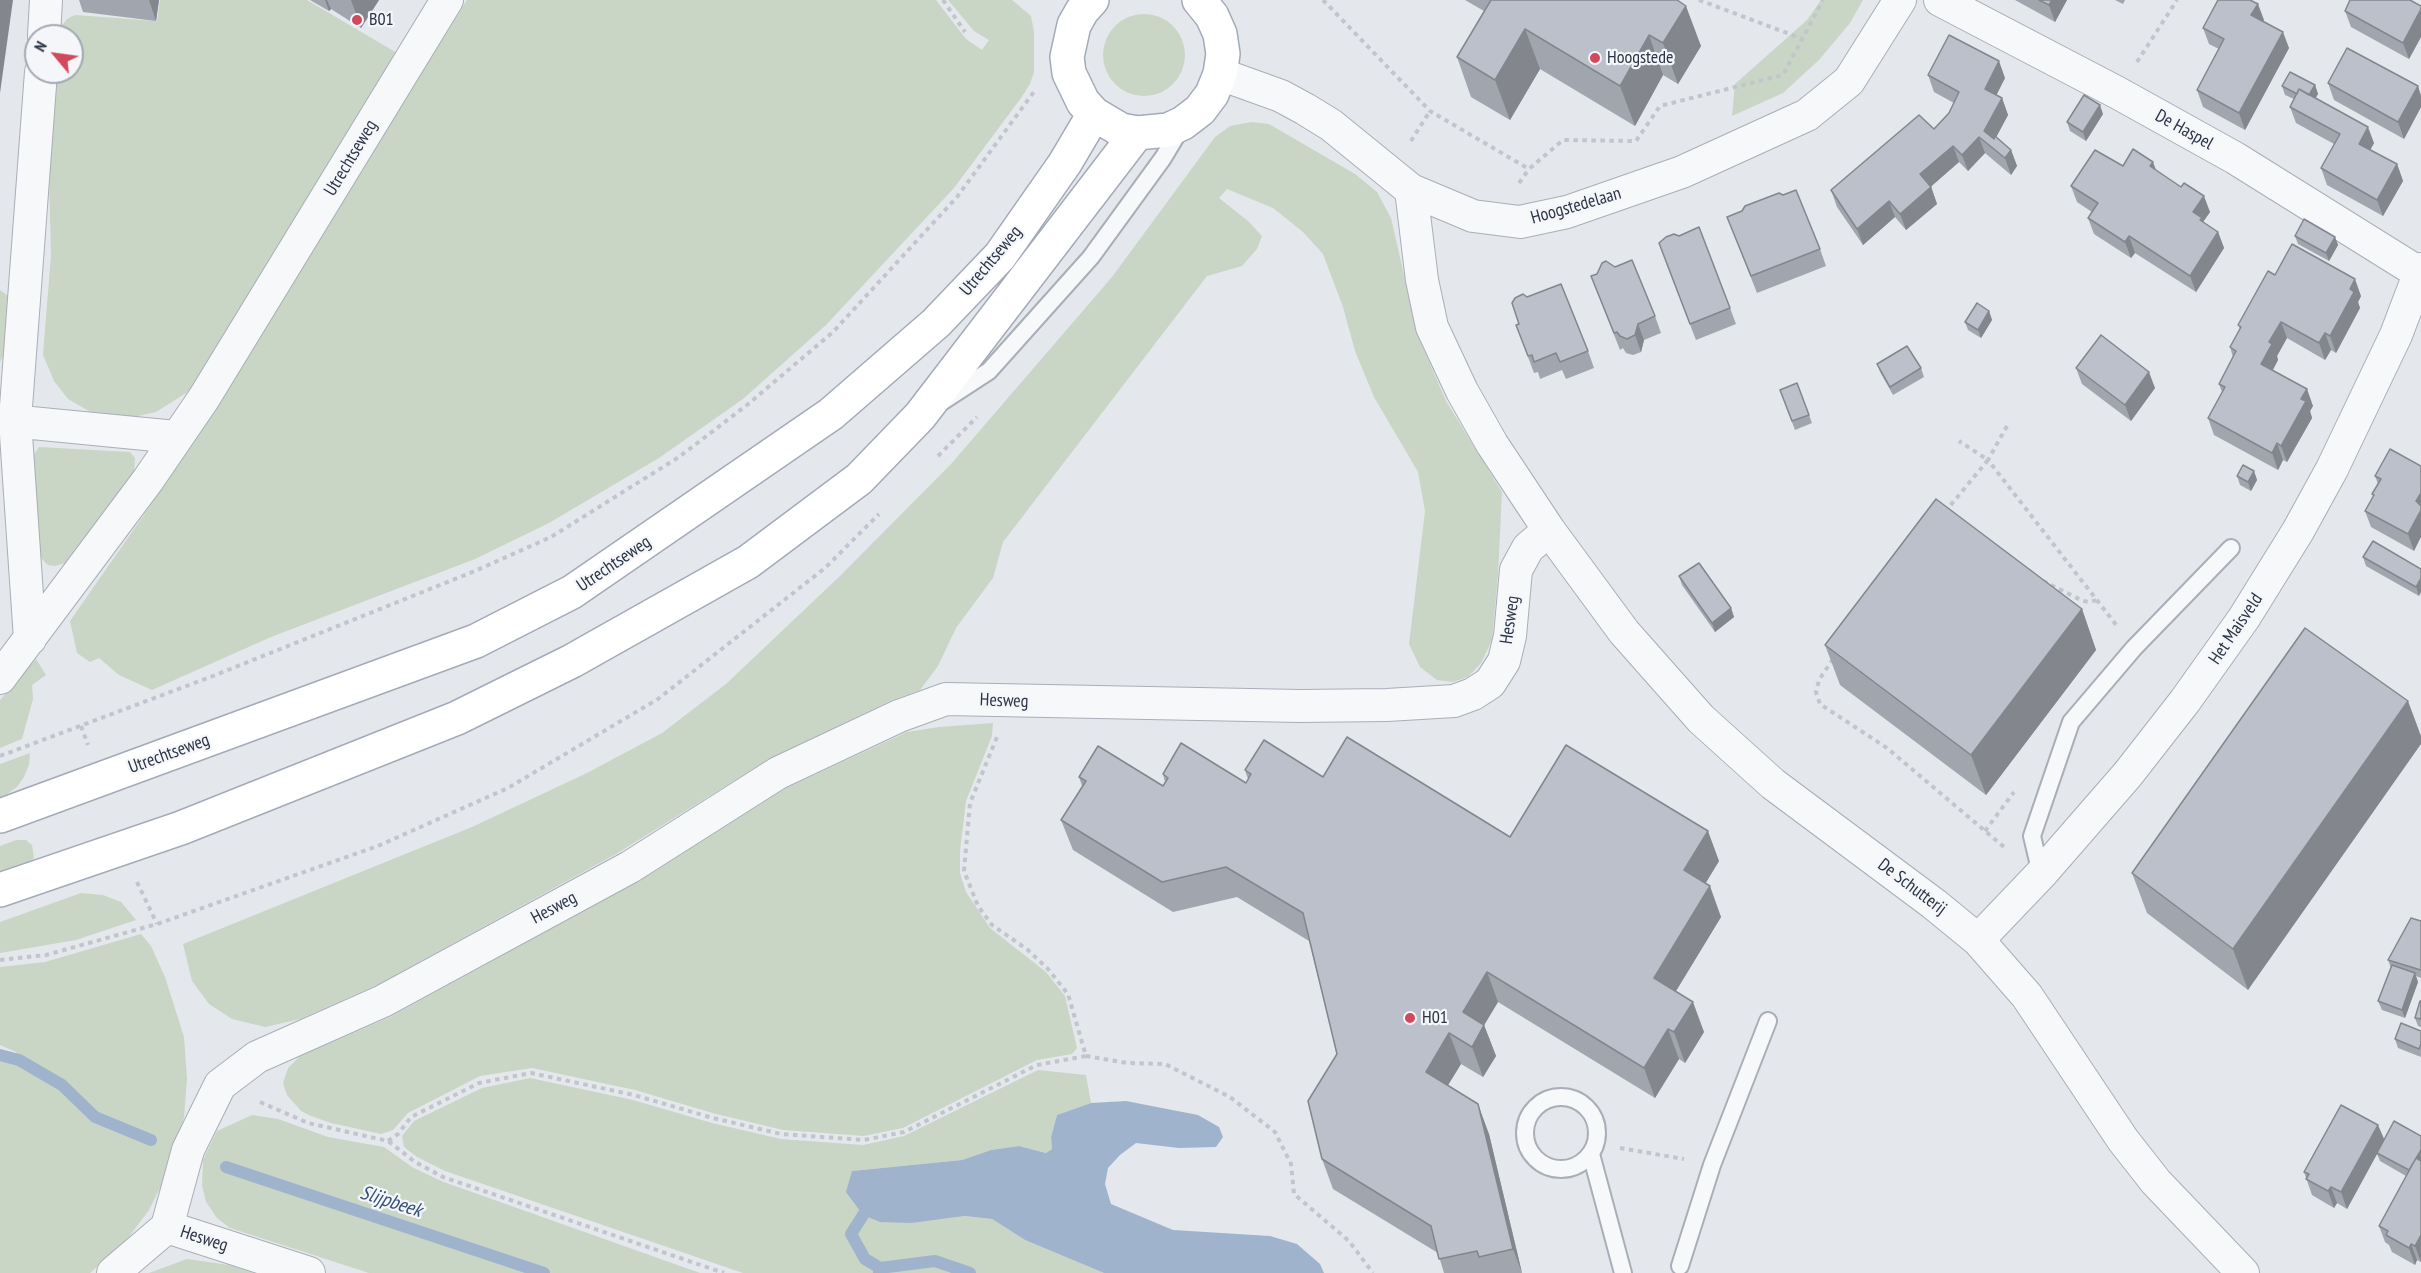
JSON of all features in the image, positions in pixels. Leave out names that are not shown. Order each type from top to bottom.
[{"type":"main road","name":"Utrechtseweg","points":[[1080,4],[1069,41],[1067,57],[1069,73],[1083,102],[1094,114],[1114,127],[1137,133],[1168,130],[1184,123],[1200,110],[1212,94],[1220,74],[1223,54],[1220,34],[1212,16],[1199,0]]},
{"type":"main road","name":"Utrechtseweg","points":[[0,816],[476,641],[572,592],[831,414],[936,323],[1000,256],[1065,163],[1094,114]]},
{"type":"main road","name":"Utrechtseweg","points":[[0,890],[181,828],[457,718],[572,661],[747,562],[859,479],[920,416],[974,348],[1117,156],[1137,133]]},
{"type":"street","points":[[45,24],[46,0]]},
{"type":"street","name":"Utrechtseweg","points":[[0,678],[148,480],[204,398],[447,0]]},
{"type":"street","name":"Hoogstedelaan","points":[[1220,74],[1281,96],[1305,109],[1331,125],[1411,190],[1473,216],[1520,222],[1567,212],[1682,172],[1807,115],[1849,81],[1900,0]]},
{"type":"street","name":"De Haspel","points":[[1940,0],[2118,93],[2235,158],[2421,272]]},
{"type":"street","points":[[30,639],[8,420],[40,84]]},
{"type":"street","points":[[1411,190],[1422,280],[1432,327],[1462,391],[1492,444],[1550,530]]},
{"type":"street","name":"Het Maisveld","points":[[1978,940],[2128,774],[2185,701],[2273,573],[2313,505],[2351,431],[2396,335],[2421,272]]},
{"type":"street","points":[[8,420],[176,437]]},
{"type":"street","name":"Hesweg","points":[[114,1273],[167,1227],[188,1150],[220,1085],[257,1057],[383,1001],[630,867],[778,773],[899,716],[946,699],[1300,706],[1387,705],[1454,701],[1473,694],[1490,683],[1504,661],[1510,636],[1516,570],[1528,548],[1550,530]]},
{"type":"street","name":"De Schutterij","points":[[1550,530],[1624,632],[1701,719],[1773,784],[1942,909],[1978,940],[2027,996],[2118,1133],[2156,1182],[2243,1273]]},
{"type":"street","name":"Hesweg","points":[[167,1227],[309,1273]]},
{"type":"lane","name":"Utrechtseweg","points":[[920,416],[989,371],[1091,257],[1163,159],[1184,123]]},
{"type":"lane","points":[[2039,875],[2032,836],[2071,722],[2134,648],[2231,548]]},
{"type":"lane","points":[[1679,1271],[1712,1165],[1768,1021]]},
{"type":"lane","points":[[1594,1148],[1583,1163],[1572,1168],[1560,1170],[1548,1168],[1530,1152],[1524,1129],[1535,1108],[1556,1097],[1579,1102],[1588,1109],[1596,1125],[1594,1148],[1623,1273]]},
{"type":"path","points":[[943,0],[965,32]]},
{"type":"path","points":[[1323,0],[1430,111],[1529,169],[1563,140],[1636,141],[1660,106],[1783,75],[1823,0]]},
{"type":"path","points":[[1700,0],[1803,39]]},
{"type":"path","points":[[2118,93],[2177,0]]},
{"type":"path","points":[[0,756],[213,676],[475,571],[551,537],[679,457],[747,405],[833,332],[957,197],[1038,85]]},
{"type":"path","points":[[1947,518],[1940,518],[1988,460],[2007,426]]},
{"type":"path","points":[[1959,441],[1988,460],[2134,648]]},
{"type":"path","points":[[2036,578],[2083,601],[2097,600]]},
{"type":"path","points":[[0,960],[46,954],[157,924],[378,846],[508,788],[658,699],[783,602]]},
{"type":"path","points":[[1835,655],[1819,680],[1816,692],[1820,704],[1887,748],[2039,875]]},
{"type":"path","points":[[1010,701],[970,803],[964,871],[978,906],[992,925],[1028,950],[1048,969],[1068,994],[1086,1056]]},
{"type":"path","points":[[388,1141],[398,1134],[411,1117],[479,1083],[531,1073],[634,1095],[713,1118],[781,1134],[864,1140],[904,1132],[1037,1065],[1086,1056],[1128,1063],[1165,1064],[1230,1097],[1275,1132],[1291,1164],[1294,1194],[1349,1241],[1373,1273]]},
{"type":"path","points":[[220,1085],[308,1123],[388,1141],[415,1162],[443,1177],[724,1273]]},
{"type":"path","points":[[1594,1148],[1712,1165]]},
{"type":"green space","points":[[160,0],[307,0],[397,53],[191,390],[156,412],[129,418],[94,414],[68,399],[54,381],[43,355],[51,255],[49,180],[56,84],[84,84],[84,24],[63,24],[75,15],[157,21]]},
{"type":"green space","points":[[467,0],[936,0],[966,39],[982,50],[989,40],[974,31],[948,0],[1012,0],[1031,16],[1034,32],[1034,72],[1021,98],[954,188],[826,325],[743,399],[659,458],[549,523],[475,559],[271,637],[152,690],[119,675],[99,658],[90,662],[77,653],[70,621],[173,473]]},
{"type":"green space","points":[[1821,0],[1863,0],[1850,23],[1819,60],[1783,93],[1732,116],[1735,84],[1807,20]]},
{"type":"green space","points":[[1144,14],[1160,17],[1173,26],[1182,39],[1185,55],[1182,71],[1173,84],[1160,93],[1144,96],[1128,93],[1115,84],[1106,71],[1103,55],[1106,39],[1115,26],[1128,17]]},
{"type":"green space","points":[[1251,122],[1269,124],[1355,174],[1377,192],[1391,218],[1418,336],[1446,401],[1502,492],[1492,640],[1481,663],[1468,677],[1453,682],[1437,680],[1420,667],[1409,644],[1425,511],[1418,472],[1374,397],[1355,351],[1343,307],[1323,254],[1303,232],[1273,208],[1227,189],[1219,198],[1248,221],[1262,236],[1257,249],[1242,266],[1207,276],[1003,542],[993,578],[956,628],[938,666],[920,690],[890,701],[769,759],[616,854],[379,984],[300,1019],[265,1027],[232,1019],[209,1004],[192,981],[183,944],[472,827],[587,773],[662,733],[726,684],[841,575],[951,464],[1112,277],[1215,137],[1230,126]]},
{"type":"green space","points":[[0,290],[12,299],[8,347],[0,362]]},
{"type":"green space","points":[[39,447],[130,452],[135,458],[134,474],[73,561],[55,566],[48,565],[42,559],[36,543],[33,456]]},
{"type":"green space","points":[[36,659],[46,675],[32,685],[33,699],[22,739],[0,748],[0,700]]},
{"type":"green space","points":[[993,723],[992,736],[966,801],[960,851],[960,873],[966,892],[990,928],[1046,972],[1065,996],[1077,1048],[1072,1054],[1037,1060],[903,1128],[864,1136],[783,1130],[716,1114],[635,1090],[532,1068],[480,1076],[408,1113],[393,1130],[381,1134],[311,1116],[301,1111],[287,1095],[283,1083],[288,1068],[300,1056],[390,1017],[639,881],[784,789],[907,732]]},
{"type":"green space","points":[[30,753],[29,765],[24,777],[17,787],[0,799],[0,764]]},
{"type":"green space","points":[[16,840],[26,840],[32,845],[34,858],[27,865],[0,875],[0,846]]},
{"type":"green space","points":[[81,893],[103,895],[121,902],[136,920],[76,940],[0,953],[0,922]]},
{"type":"green space","points":[[141,934],[151,946],[165,977],[184,1037],[187,1079],[184,1118],[164,1180],[149,1210],[125,1242],[90,1273],[0,1273],[0,1061],[19,1060],[16,1052],[0,1045],[0,967],[45,962]]},
{"type":"green space","points":[[1038,1070],[1086,1075],[1091,1103],[1057,1115],[1051,1137],[1052,1149],[1046,1153],[1019,1146],[991,1150],[962,1160],[852,1171],[912,1223],[965,1216],[992,1219],[1025,1240],[1104,1273],[743,1273],[445,1171],[417,1157],[404,1147],[402,1136],[414,1121],[482,1088],[530,1078],[633,1100],[712,1123],[781,1139],[863,1145],[904,1136]]},
{"type":"green space","points":[[252,1115],[278,1119],[328,1137],[384,1147],[412,1167],[441,1181],[700,1273],[369,1273],[230,1228],[217,1218],[206,1202],[202,1185],[203,1160],[217,1131]]},
{"type":"green space","points":[[187,1259],[229,1265],[254,1273],[149,1273]]},
{"type":"water","points":[[1126,1101],[1198,1115],[1219,1127],[1223,1137],[1216,1147],[1179,1148],[1136,1143],[1108,1168],[1105,1184],[1111,1204],[1173,1230],[1270,1236],[1297,1244],[1320,1264],[1324,1273],[1104,1273],[1025,1240],[992,1219],[965,1216],[912,1223],[880,1222],[863,1215],[846,1192],[852,1171],[962,1160],[991,1150],[1019,1146],[1046,1153],[1052,1149],[1051,1137],[1057,1115],[1091,1103]]},
{"type":"building","points":[[1491,0],[1677,0],[1686,6],[1663,43],[1649,35],[1620,86],[1525,29],[1495,80],[1457,57]]},
{"type":"building","points":[[2039,0],[2052,0],[2049,5]]},
{"type":"building","points":[[2218,0],[2250,0],[2258,4],[2251,15],[2283,32],[2239,113],[2197,90],[2224,39],[2203,28]]},
{"type":"building","points":[[2350,0],[2410,0],[2421,6],[2421,9],[2403,43],[2345,11]]},
{"type":"building","points":[[1949,35],[1999,61],[1985,89],[2002,98],[1984,131],[1994,139],[1995,136],[2011,150],[2005,158],[1979,137],[1962,155],[1953,146],[1920,174],[1931,187],[1900,214],[1889,201],[1857,229],[1831,190],[1919,115],[1934,129],[1949,113],[1959,92],[1928,75]]},
{"type":"building","points":[[2347,48],[2418,86],[2398,122],[2328,83]]},
{"type":"building","points":[[2290,72],[2315,85],[2309,95],[2299,89],[2297,94],[2282,86]]},
{"type":"building","points":[[2299,89],[2368,127],[2359,144],[2397,164],[2377,200],[2321,168],[2340,134],[2290,107]]},
{"type":"building","points":[[2084,95],[2100,105],[2083,132],[2067,122]]},
{"type":"building","points":[[2133,149],[2153,162],[2150,166],[2181,187],[2184,183],[2204,196],[2193,212],[2202,218],[2200,220],[2218,232],[2190,276],[2129,236],[2125,242],[2088,218],[2098,203],[2071,186],[2095,150],[2123,166]]},
{"type":"building","points":[[1796,190],[1820,249],[1751,276],[1727,217],[1742,211],[1745,206],[1779,193],[1783,195]]},
{"type":"building","points":[[2304,219],[2335,237],[2326,253],[2295,236]]},
{"type":"building","points":[[1699,227],[1730,308],[1690,324],[1659,243],[1666,237],[1674,234],[1679,236]]},
{"type":"building","points":[[2292,244],[2355,279],[2350,289],[2354,292],[2330,336],[2325,333],[2319,343],[2281,322],[2269,342],[2272,344],[2261,364],[2307,389],[2301,399],[2306,401],[2281,446],[2277,443],[2272,453],[2208,418],[2225,387],[2219,384],[2236,351],[2230,347],[2241,327],[2238,325],[2268,271],[2275,275]]},
{"type":"building","points":[[1632,260],[1655,316],[1638,324],[1635,335],[1627,339],[1617,332],[1614,333],[1591,276],[1597,274],[1602,263],[1606,261],[1615,267]]},
{"type":"building","points":[[1561,284],[1588,351],[1560,362],[1556,353],[1534,362],[1532,355],[1528,356],[1516,325],[1519,324],[1512,303],[1515,298],[1523,294],[1527,297]]},
{"type":"building","points":[[1977,303],[1989,311],[1978,330],[1965,322]]},
{"type":"building","points":[[2101,335],[2149,372],[2125,405],[2076,368]]},
{"type":"building","points":[[1907,346],[1921,368],[1890,387],[1877,364]]},
{"type":"building","points":[[1797,383],[1809,415],[1792,421],[1780,390]]},
{"type":"building","points":[[2390,449],[2421,466],[2421,493],[2416,501],[2421,506],[2421,510],[2408,534],[2365,511],[2381,479],[2375,476]]},
{"type":"building","points":[[2243,465],[2254,471],[2248,482],[2237,476]]},
{"type":"building","points":[[1936,499],[2082,609],[1971,755],[1825,645]]},
{"type":"building","points":[[2373,541],[2421,569],[2421,578],[2416,587],[2363,557]]},
{"type":"building","points":[[1699,563],[1731,608],[1712,623],[1679,576]]},
{"type":"building","points":[[2305,628],[2408,701],[2233,949],[2132,873]]},
{"type":"building","name":"H01","points":[[1347,737],[1510,837],[1566,745],[1708,831],[1684,870],[1710,886],[1654,978],[1693,1002],[1674,1032],[1668,1029],[1644,1068],[1487,972],[1463,1012],[1484,1025],[1472,1047],[1449,1033],[1426,1072],[1478,1104],[1513,1249],[1479,1257],[1477,1251],[1439,1259],[1431,1226],[1322,1159],[1308,1101],[1337,1054],[1303,913],[1226,867],[1162,882],[1061,820],[1086,781],[1079,777],[1098,746],[1163,786],[1168,778],[1163,774],[1181,743],[1246,783],[1251,774],[1245,770],[1264,740],[1323,777]]},
{"type":"building","points":[[2411,918],[2421,921],[2421,970],[2388,960]]},
{"type":"building","points":[[2392,965],[2415,973],[2402,1010],[2378,1001]]},
{"type":"building","points":[[2421,1001],[2421,1019],[2415,1018]]},
{"type":"building","points":[[2401,1023],[2421,1031],[2419,1049],[2395,1039]]},
{"type":"building","points":[[2341,1105],[2378,1125],[2341,1192],[2331,1187],[2328,1191],[2306,1179],[2309,1174],[2304,1172]]},
{"type":"building","points":[[2394,1121],[2421,1136],[2421,1150],[2409,1170],[2377,1153]]},
{"type":"building","points":[[2416,1158],[2421,1161],[2421,1235],[2415,1246],[2411,1244],[2409,1248],[2386,1235],[2388,1231],[2379,1226]]},
{"type":"waterway","name":"Slijpbeek","points":[[0,1055],[19,1060],[62,1085],[95,1117],[151,1140]]},
{"type":"waterway","name":"Slijpbeek","points":[[226,1167],[544,1273]]},
{"type":"waterway","points":[[872,1201],[851,1234],[865,1259],[880,1268]]},
{"type":"waterway","name":"Slijpbeek","points":[[879,1273],[880,1268],[935,1261],[970,1273]]},
{"type":"place","name":"B01","points":[[357,20]]},
{"type":"place","name":"Hoogstede","points":[[1595,58]]},
{"type":"place","name":"H01","points":[[1410,1018]]}]
